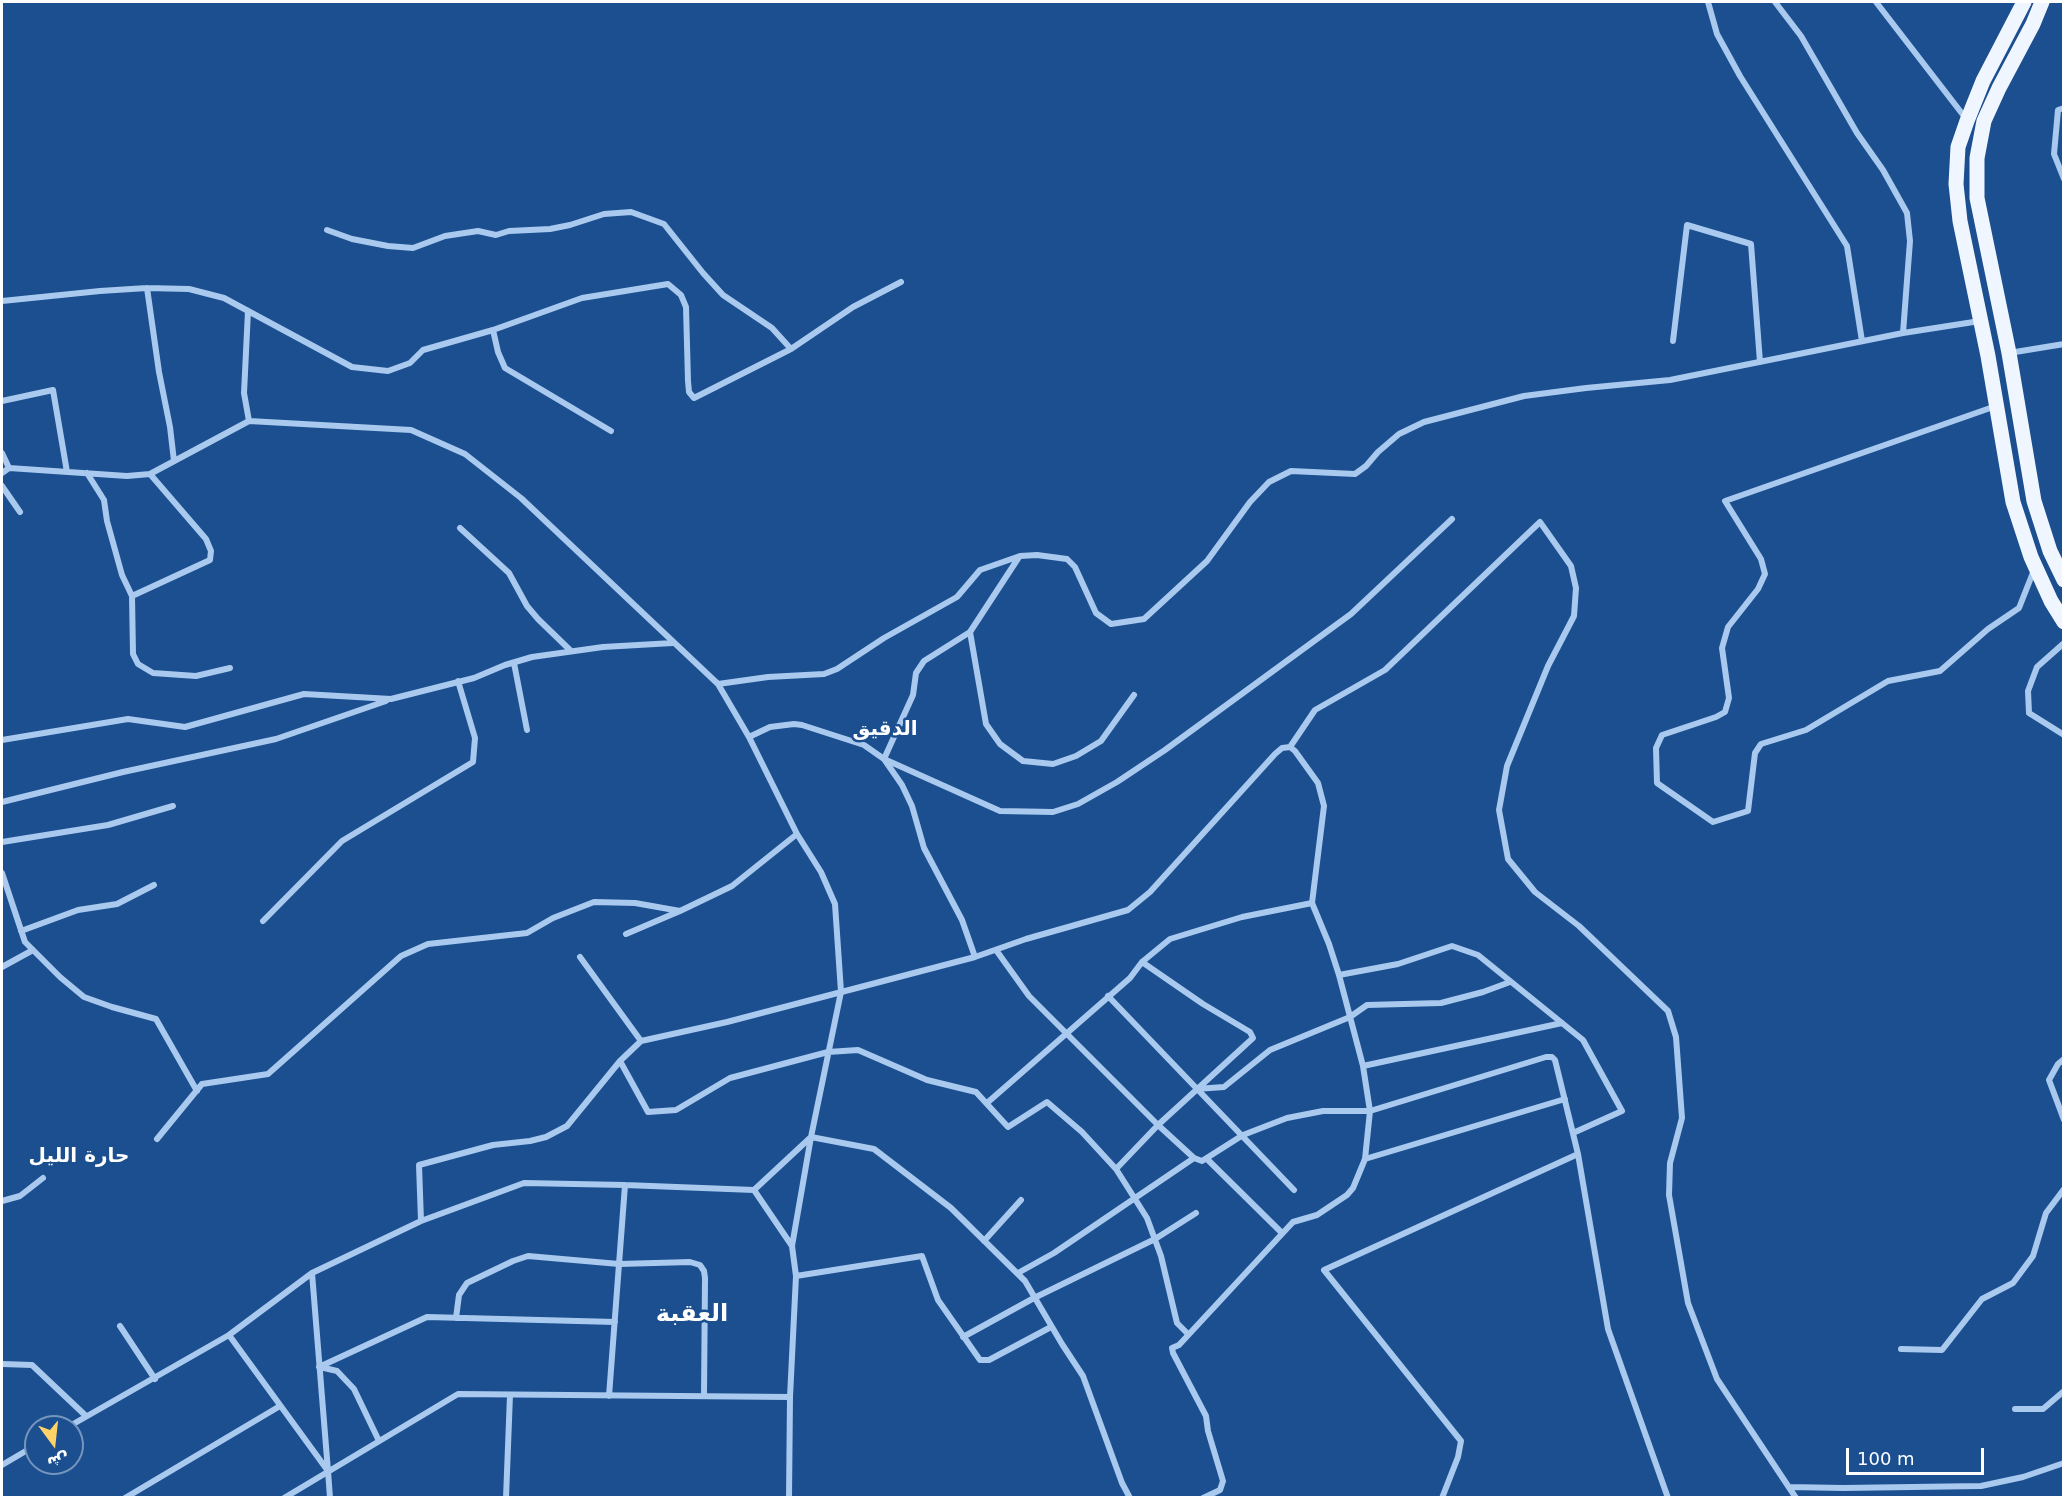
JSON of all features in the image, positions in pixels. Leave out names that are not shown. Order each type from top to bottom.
[{"type":"main road","points":[[2024,2],[1983,81],[1967,120],[1958,147],[1956,184],[1960,221],[1988,356],[2013,502],[2036,567],[2064,621]]},
{"type":"main road","points":[[2042,2],[1984,120],[1977,158],[1977,198],[2008,353],[2034,501],[2050,551],[2064,580]]},
{"type":"main road","points":[[1988,356],[2008,353]]},
{"type":"street","points":[[1708,2],[1717,34],[1740,76],[1847,246],[1862,341]]},
{"type":"street","points":[[1774,2],[1801,36],[1907,213],[1910,241],[1903,333]]},
{"type":"street","points":[[1876,2],[1967,120]]},
{"type":"street","points":[[2064,108],[2058,110],[2054,154],[2064,179]]},
{"type":"street","points":[[327,230],[352,239],[413,248],[445,236],[478,231],[496,235],[550,229],[604,214],[631,212],[664,224],[723,295],[772,328],[791,349]]},
{"type":"street","points":[[1673,341],[1687,225],[1751,244],[1760,362]]},
{"type":"street","points":[[2,301],[147,288],[189,289],[225,297],[352,366],[388,371],[410,363],[423,350],[493,330],[582,298],[668,284],[681,295],[686,307],[688,381],[689,392],[694,398],[791,349],[853,307],[901,282]]},
{"type":"street","points":[[147,288],[174,461]]},
{"type":"street","points":[[248,311],[244,393],[249,421]]},
{"type":"street","points":[[718,684],[768,677],[825,674],[837,669],[884,638],[957,597],[980,570],[1020,556],[1037,555],[1067,559],[1075,567],[1096,613],[1111,624],[1144,619],[1207,561],[1250,502],[1269,482],[1291,471],[1355,474],[1398,434],[1425,422],[1524,396],[1586,387],[1670,380],[1903,333],[1980,321]]},
{"type":"street","points":[[493,330],[498,352],[505,368],[611,431]]},
{"type":"street","points":[[2008,353],[2064,344]]},
{"type":"street","points":[[2,401],[53,390],[67,472]]},
{"type":"street","points":[[1996,406],[1725,501],[1761,559],[1765,574],[1758,589],[1728,627],[1722,648],[1729,698],[1725,712],[1662,735],[1656,748],[1657,783],[1713,822],[1748,811],[1755,753],[1761,744],[1806,730],[1888,681],[1940,671],[1988,629],[2019,608],[2036,567]]},
{"type":"street","points":[[2,473],[9,468],[127,476],[150,474],[249,421],[411,430],[465,454],[521,498],[718,684],[749,737],[797,834],[820,872],[835,903],[841,992],[811,1137],[792,1246],[796,1276],[790,1397],[789,1497]]},
{"type":"street","points":[[2,453],[9,468]]},
{"type":"street","points":[[87,473],[104,500],[107,521],[122,575],[132,596],[134,654],[138,664],[153,673],[196,676],[230,668]]},
{"type":"street","points":[[132,596],[210,560],[211,551],[206,539],[150,474]]},
{"type":"street","points":[[2,486],[20,512]]},
{"type":"street","points":[[749,737],[770,727],[802,725],[864,745],[884,759],[1000,811],[1053,812],[1078,804],[1117,782],[1165,750],[1351,614],[1452,519]]},
{"type":"street","points":[[1290,747],[1315,710],[1385,670],[1540,522],[1571,566],[1576,588],[1574,616],[1548,666],[1507,766],[1499,810],[1508,859],[1535,892],[1579,926],[1668,1011],[1676,1037],[1682,1118],[1670,1163],[1669,1196],[1688,1303],[1717,1379],[1796,1497]]},
{"type":"street","points":[[460,528],[509,573],[527,606],[571,651]]},
{"type":"street","points":[[884,759],[913,695],[916,674],[924,661],[970,632],[1020,556]]},
{"type":"street","points":[[970,632],[986,724],[1000,744],[1023,761],[1053,764],[1076,756],[1101,741],[1134,694]]},
{"type":"street","points":[[2,802],[123,771],[276,739],[391,699],[458,681],[532,657],[571,651],[673,643]]},
{"type":"street","points":[[2064,643],[2037,667],[2028,691],[2029,713],[2064,735]]},
{"type":"street","points":[[514,663],[527,730]]},
{"type":"street","points":[[263,921],[342,841],[473,762],[475,738],[458,681]]},
{"type":"street","points":[[2,740],[128,719],[185,727],[304,694],[391,699]]},
{"type":"street","points":[[421,1221],[419,1165],[493,1145],[546,1137],[567,1126],[620,1062],[641,1041],[727,1022],[975,957],[1026,939],[1128,910],[1138,903],[1275,754],[1282,748],[1290,747],[1295,750],[1318,783],[1324,806],[1312,903],[1339,975],[1363,1066],[1370,1111],[1365,1159],[1353,1188],[1347,1195],[1317,1215],[1293,1222],[1179,1345],[1172,1348],[1206,1416],[1208,1431],[1223,1481],[1220,1490],[1203,1497]]},
{"type":"street","points":[[884,759],[902,785],[912,806],[924,848],[962,920],[975,957]]},
{"type":"street","points":[[2,842],[108,825],[173,806]]},
{"type":"street","points":[[626,934],[732,886],[797,834]]},
{"type":"street","points":[[2,873],[25,942],[84,997],[156,1019],[197,1090]]},
{"type":"street","points":[[21,931],[78,910],[117,904],[154,885]]},
{"type":"street","points":[[157,1139],[202,1084],[268,1074],[401,956],[428,944],[527,933],[553,918],[594,902],[635,903],[680,911]]},
{"type":"street","points":[[987,1103],[1065,1032],[1130,978],[1142,962],[1170,939],[1242,917],[1312,903]]},
{"type":"street","points":[[1339,975],[1398,964],[1452,946],[1478,955],[1583,1040],[1622,1111],[1573,1133]]},
{"type":"street","points":[[2,967],[33,950]]},
{"type":"street","points":[[996,950],[1029,996],[1158,1125],[1194,1158],[1202,1161],[1243,1135],[1296,1116],[1323,1111],[1370,1111],[1552,1057],[1555,1060],[1578,1154],[1608,1329],[1668,1497]]},
{"type":"street","points":[[580,957],[641,1041]]},
{"type":"street","points":[[1116,1169],[1158,1125],[1253,1038],[1250,1032],[1203,1004],[1142,962]]},
{"type":"street","points":[[1196,1089],[1224,1087],[1270,1050],[1350,1017],[1367,1005],[1442,1003],[1510,982]]},
{"type":"street","points":[[1108,996],[1294,1190]]},
{"type":"street","points":[[1363,1066],[1562,1023]]},
{"type":"street","points":[[620,1062],[648,1112],[676,1110],[730,1078],[828,1052],[858,1050],[927,1080],[976,1092],[1008,1127],[1047,1102],[1082,1132],[1116,1169],[1135,1198],[1155,1239],[1168,1281],[1177,1323],[1188,1334]]},
{"type":"street","points":[[2064,1059],[2058,1064],[2049,1080],[2064,1120]]},
{"type":"street","points":[[1365,1159],[1565,1099]]},
{"type":"street","points":[[2,1364],[32,1365],[86,1416],[155,1379],[229,1335],[312,1273],[421,1221],[524,1184],[754,1190],[811,1137]]},
{"type":"street","points":[[811,1137],[874,1149],[951,1208],[1018,1273],[1083,1376],[1122,1482],[1130,1497]]},
{"type":"street","points":[[1442,1497],[1458,1457],[1461,1441],[1324,1270],[1578,1154]]},
{"type":"street","points":[[1018,1273],[1054,1253],[1194,1158]]},
{"type":"street","points":[[1207,1159],[1282,1233]]},
{"type":"street","points":[[2,1201],[20,1196],[43,1178]]},
{"type":"street","points":[[609,1396],[625,1185]]},
{"type":"street","points":[[1901,1349],[1942,1350],[1982,1299],[2013,1283],[2033,1256],[2046,1213],[2064,1189]]},
{"type":"street","points":[[754,1190],[792,1246]]},
{"type":"street","points":[[984,1241],[1021,1200]]},
{"type":"street","points":[[963,1337],[1034,1298],[1155,1239],[1196,1213]]},
{"type":"street","points":[[456,1318],[459,1295],[467,1283],[528,1256],[619,1264],[690,1262],[700,1265],[704,1271],[704,1396]]},
{"type":"street","points":[[796,1276],[922,1256],[938,1300],[980,1360],[989,1360],[1051,1327]]},
{"type":"street","points":[[312,1273],[330,1497]]},
{"type":"street","points":[[320,1367],[427,1317],[615,1322]]},
{"type":"street","points":[[120,1326],[155,1379]]},
{"type":"street","points":[[229,1335],[328,1471]]},
{"type":"street","points":[[320,1367],[337,1371],[354,1389],[379,1441]]},
{"type":"street","points":[[2015,1409],[2043,1409],[2064,1391]]},
{"type":"street","points":[[284,1497],[458,1394],[790,1397]]},
{"type":"street","points":[[506,1497],[510,1395]]},
{"type":"street","points":[[125,1497],[280,1406]]},
{"type":"street","points":[[2,1465],[24,1452]]},
{"type":"street","points":[[1789,1487],[1981,1486],[2023,1477],[2064,1463]]},
{"type":"district","name":"الدقيق","points":[[885,730]]},
{"type":"district","name":"حارة الليل","points":[[79,1157]]},
{"type":"district","name":"العقبة","points":[[692,1315]]}]
